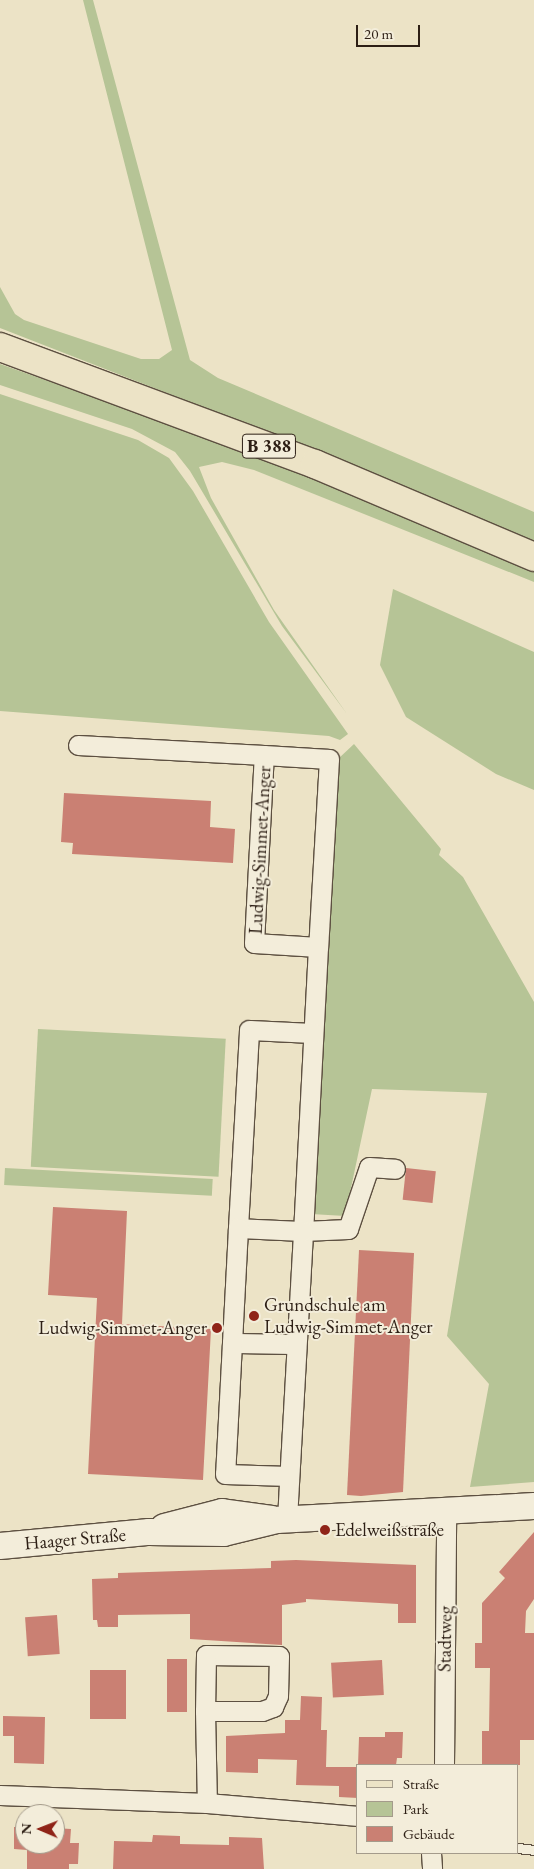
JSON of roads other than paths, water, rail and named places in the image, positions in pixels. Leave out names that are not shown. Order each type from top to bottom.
[{"type":"main road","name":"B 388","points":[[0,347],[315,464],[534,557]]},
{"type":"street","name":"Ludwig-Simmet-Anger","points":[[78,745],[329,759],[289,1476],[282,1520]]},
{"type":"street","name":"Ludwig-Simmet-Anger","points":[[264,755],[254,943],[318,947]]},
{"type":"street","points":[[289,1476],[225,1474],[238,1228],[249,1030],[313,1033]]},
{"type":"street","points":[[238,1228],[302,1231],[348,1229],[370,1167],[395,1169]]},
{"type":"street","points":[[232,1342],[296,1344]]},
{"type":"street","name":"Haager Straße","points":[[0,1546],[149,1532],[224,1533],[282,1520],[534,1506]]},
{"type":"street","name":"Stadtweg","points":[[444,1764],[446,1512]]},
{"type":"street","points":[[205,1711],[262,1712],[274,1707],[278,1696],[278,1656],[206,1655],[205,1711],[207,1803]]},
{"type":"street","points":[[0,1795],[207,1803],[356,1816]]},
{"type":"street","points":[[432,1854],[432,1869]]},
{"type":"lane","points":[[519,1848],[534,1850]]},
{"type":"place","name":"Grundschule am Ludwig-Simmet-Anger","points":[[254,1316]]},
{"type":"place","name":"Ludwig-Simmet-Anger","points":[[217,1328]]},
{"type":"place","name":"Edelweißstraße","points":[[325,1530]]}]
